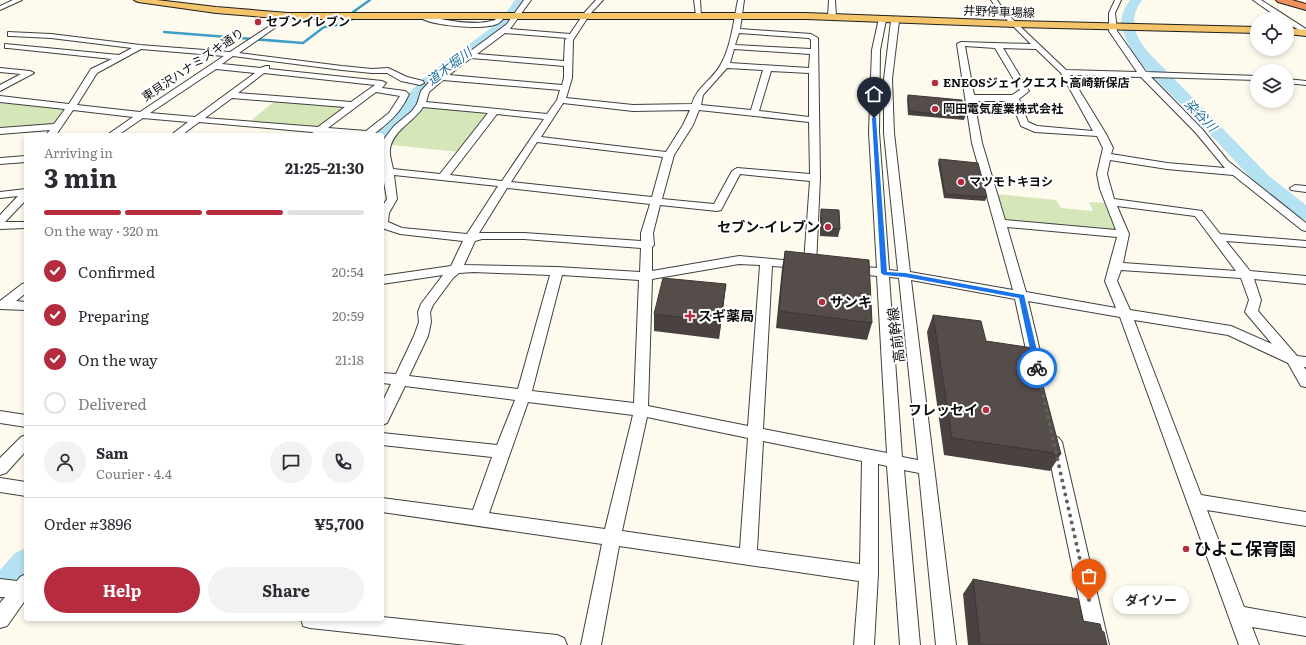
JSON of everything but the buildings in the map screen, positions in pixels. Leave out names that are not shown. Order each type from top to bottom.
[{"type":"highway","points":[[1281,0],[1306,7]]},
{"type":"highway","points":[[1299,0],[1306,2]]},
{"type":"main road","name":"井野停車場線","points":[[138,0],[216,10],[288,16],[423,17],[699,15],[832,17],[1144,28],[1250,30]]},
{"type":"main road","points":[[1294,31],[1306,32]]},
{"type":"street","points":[[0,8],[19,0]]},
{"type":"street","points":[[384,213],[392,199],[385,150],[389,139],[421,104],[425,91],[503,31],[515,20],[516,16],[528,0]]},
{"type":"street","points":[[384,415],[421,336],[425,322],[424,312],[427,304],[449,275],[456,269],[470,238],[489,206],[561,100],[568,78],[569,40],[585,16],[600,0]]},
{"type":"street","points":[[697,0],[699,15]]},
{"type":"street","points":[[591,645],[612,538],[641,410],[645,276],[648,245],[647,233],[669,155],[688,125],[696,107],[699,95],[725,65],[736,32],[740,0]]},
{"type":"street","points":[[832,0],[832,17]]},
{"type":"street","points":[[994,0],[1003,13],[1064,72],[1108,148],[1102,174],[1105,189],[1123,234],[1111,282],[1125,314],[1249,645]]},
{"type":"street","points":[[1118,0],[1112,13],[1116,38],[1144,74],[1199,131],[1225,163],[1238,172],[1280,209],[1306,228]]},
{"type":"street","points":[[1256,0],[1274,12]]},
{"type":"street","name":"東貝沢ハナミズキ通り","points":[[115,133],[288,16]]},
{"type":"street","name":"高前幹線","points":[[889,20],[876,50],[874,132],[895,462],[910,645]]},
{"type":"street","name":"高前幹線","points":[[889,20],[889,133],[946,645]]},
{"type":"street","points":[[1294,25],[1306,32]]},
{"type":"street","points":[[503,31],[571,36]]},
{"type":"street","points":[[736,32],[811,36],[815,40],[813,71],[815,178],[810,265]]},
{"type":"street","points":[[10,34],[33,34],[140,47],[232,54],[372,71],[388,70],[404,79],[420,83]]},
{"type":"street","points":[[0,50],[33,34]]},
{"type":"street","points":[[1038,47],[961,44],[977,143],[1021,296],[1040,381]]},
{"type":"street","points":[[969,98],[1014,98],[1025,91],[997,45]]},
{"type":"street","points":[[8,46],[122,57]]},
{"type":"street","points":[[731,46],[815,52]]},
{"type":"street","points":[[52,133],[94,71],[140,47]]},
{"type":"street","points":[[471,56],[568,64]]},
{"type":"street","points":[[179,133],[279,59]]},
{"type":"street","points":[[725,65],[813,71]]},
{"type":"street","points":[[214,66],[378,86],[405,94],[395,111],[371,133]]},
{"type":"street","points":[[754,114],[768,68]]},
{"type":"street","points":[[0,70],[30,73],[0,88]]},
{"type":"street","points":[[1064,72],[1250,78]]},
{"type":"street","points":[[0,99],[316,133],[395,74]]},
{"type":"street","points":[[442,77],[566,88]]},
{"type":"street","points":[[1294,82],[1306,83]]},
{"type":"street","points":[[230,95],[352,105]]},
{"type":"street","points":[[1014,98],[1024,124],[1035,129],[1101,134]]},
{"type":"street","points":[[561,100],[634,108],[696,107],[814,120]]},
{"type":"street","points":[[421,104],[549,117]]},
{"type":"street","points":[[443,177],[495,111]]},
{"type":"street","points":[[0,131],[56,127]]},
{"type":"street","points":[[534,139],[669,155]]},
{"type":"street","points":[[1106,156],[1167,166],[1238,172]]},
{"type":"street","points":[[0,161],[24,159]]},
{"type":"street","points":[[387,171],[717,208],[736,171],[815,178]]},
{"type":"street","points":[[1295,188],[1306,190]]},
{"type":"street","points":[[0,195],[24,193]]},
{"type":"street","points":[[0,220],[24,195]]},
{"type":"street","points":[[1110,202],[1198,212],[1246,276],[1255,300],[1251,312],[1300,361],[1306,382]]},
{"type":"street","points":[[1000,223],[1123,234]]},
{"type":"street","points":[[0,226],[24,225]]},
{"type":"street","points":[[384,225],[400,231],[470,238],[482,236],[524,236],[648,245]]},
{"type":"street","points":[[1217,237],[1306,244]]},
{"type":"street","points":[[384,280],[456,269],[557,271],[645,276],[739,260],[766,261],[824,267]]},
{"type":"street","points":[[748,557],[754,433],[766,261]]},
{"type":"street","points":[[1116,266],[1306,280]]},
{"type":"street","points":[[839,268],[905,275],[1231,331],[1300,361]]},
{"type":"street","points":[[479,518],[524,394],[557,271]]},
{"type":"street","points":[[2,305],[24,288]]},
{"type":"street","points":[[2,305],[24,306]]},
{"type":"street","points":[[384,378],[524,394],[641,410],[870,458],[927,468]]},
{"type":"street","points":[[0,417],[24,421]]},
{"type":"street","points":[[1051,428],[1099,645]]},
{"type":"street","points":[[384,439],[502,452]]},
{"type":"street","points":[[0,468],[24,443]]},
{"type":"street","points":[[864,645],[869,574],[870,458]]},
{"type":"street","points":[[0,485],[24,489]]},
{"type":"street","points":[[1195,501],[1306,519]]},
{"type":"street","points":[[384,505],[869,574]]},
{"type":"street","points":[[0,588],[24,588]]},
{"type":"street","points":[[0,619],[24,588]]},
{"type":"street","points":[[1237,615],[1306,627]]},
{"type":"street","points":[[329,621],[557,645]]},
{"type":"green space","points":[[0,101],[66,110],[54,124],[0,130]]},
{"type":"green space","points":[[275,101],[344,106],[345,108],[319,127],[248,123]]},
{"type":"green space","points":[[423,107],[488,112],[489,114],[459,152],[392,145],[392,139]]},
{"type":"green space","points":[[996,194],[1056,200],[1061,208],[1093,211],[1089,202],[1107,203],[1117,231],[1009,221],[1004,218]]},
{"type":"waterway","points":[[360,14],[353,12],[370,0]]},
{"type":"waterway","name":"道木堀川","points":[[384,133],[405,114],[411,106],[416,94],[426,83],[503,25],[521,0]]},
{"type":"waterway","name":"染谷川","points":[[1136,0],[1129,12],[1127,21],[1128,30],[1135,44],[1143,55],[1163,78],[1212,126],[1263,180],[1306,214]]},
{"type":"waterway","points":[[164,32],[303,43],[324,27],[343,24],[357,17]]},
{"type":"waterway","name":"道木堀川","points":[[0,594],[24,565]]},
{"type":"way so far","points":[[1037,368],[1089,600]]},
{"type":"place","name":"セブンイレブン","points":[[258,22]]},
{"type":"place","name":"ENEOSジェイクエスト高崎新保店","points":[[935,83]]},
{"type":"place","name":"岡田電気産業株式会社","points":[[935,109]]},
{"type":"place","name":"マツモトキヨシ","points":[[961,182]]},
{"type":"place","name":"セブン-イレブン","points":[[828,227]]},
{"type":"place","name":"サンキ","points":[[822,302]]},
{"type":"place","name":"スギ薬局","points":[[690,316]]},
{"type":"place","name":"フレッセイ","points":[[986,410]]},
{"type":"place","name":"ひよこ保育園","points":[[1186,549]]},
{"type":"place","name":"ダイソー","points":[[1089,600]]},
{"type":"route","points":[[874,118],[884,273],[905,275],[1021,296],[1037,368]]}]
